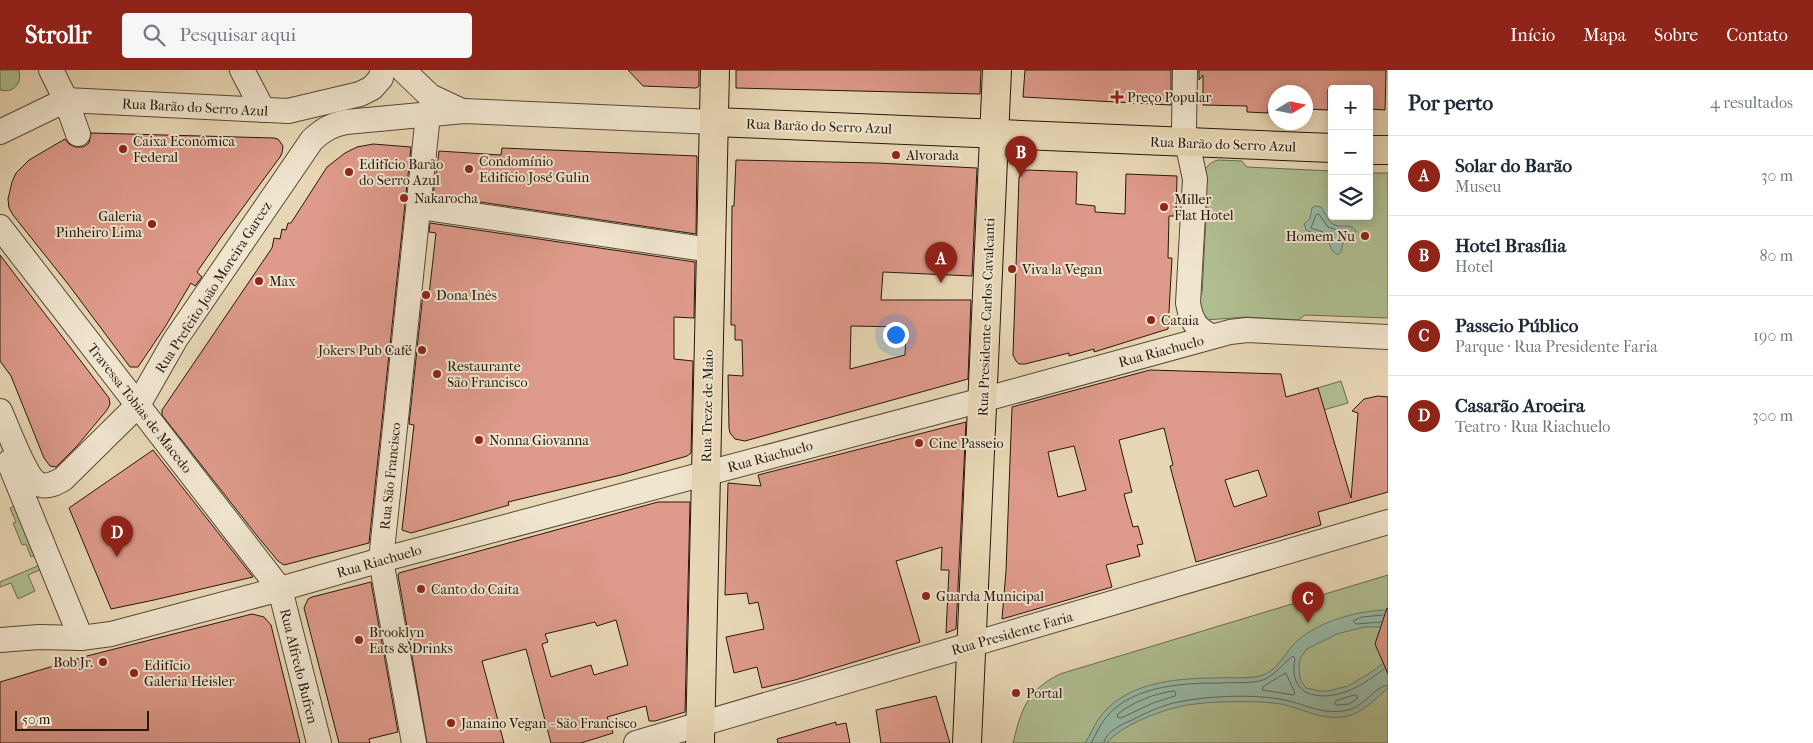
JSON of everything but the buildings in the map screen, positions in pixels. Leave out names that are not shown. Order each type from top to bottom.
[{"type":"main road","name":"Rua Treze de Maio","points":[[700,733],[715,70]]},
{"type":"main road","name":"Rua Presidente Carlos Cavalcanti","points":[[968,743],[997,70]]},
{"type":"main road","name":"Rua Barão do Serro Azul","points":[[714,122],[1328,148]]},
{"type":"main road","points":[[1373,150],[1388,150]]},
{"type":"street","points":[[51,70],[66,100],[78,134]]},
{"type":"street","points":[[242,70],[263,110]]},
{"type":"street","name":"Rua Barão do Serro Azul","points":[[0,132],[66,100],[288,111],[360,94],[372,88],[381,78],[382,70]]},
{"type":"street","points":[[403,70],[430,96],[464,111]]},
{"type":"street","points":[[1185,70],[1184,128],[1195,179],[1188,303],[1190,313],[1197,327],[1204,333],[1212,336]]},
{"type":"street","points":[[288,111],[306,127],[312,140]]},
{"type":"street","name":"Rua Barão do Serro Azul","points":[[312,140],[333,124],[464,111],[714,122]]},
{"type":"street","name":"Rua São Francisco","points":[[414,743],[381,560],[429,209],[428,114]]},
{"type":"street","name":"Rua Prefeito João Moreira Garcez","points":[[0,411],[27,472],[32,479],[42,486],[51,485],[63,478],[138,405],[176,340],[197,291],[312,140]]},
{"type":"street","points":[[429,209],[711,250]]},
{"type":"street","name":"Travessa Tobias de Macedo","points":[[0,228],[280,589]]},
{"type":"street","name":"Rua Riachuelo","points":[[0,640],[39,637],[81,638],[111,634],[982,400],[1212,336],[1247,330],[1388,337]]},
{"type":"street","points":[[0,441],[81,638]]},
{"type":"street","name":"Rua Presidente Faria","points":[[636,743],[700,733],[972,645],[1388,522]]},
{"type":"street","name":"Rua Alfredo Bufren","points":[[280,589],[318,743]]},
{"type":"street","name":"Rua Riachuelo","points":[[0,655],[39,637]]},
{"type":"shaded area","points":[[0,70],[19,70],[18,83],[13,89],[0,90]]},
{"type":"shaded area","points":[[1218,160],[1242,161],[1247,167],[1328,171],[1328,220],[1373,220],[1373,173],[1388,173],[1388,318],[1305,315],[1298,320],[1246,317],[1206,320],[1196,299],[1202,294],[1207,199],[1201,182],[1204,171]]},
{"type":"shaded area","points":[[1341,381],[1348,403],[1320,411],[1314,389]]},
{"type":"shaded area","points":[[17,505],[38,555],[31,557],[26,544],[22,545],[13,523],[16,522],[10,508]]},
{"type":"shaded area","points":[[42,564],[44,568],[28,575],[35,591],[18,599],[11,583],[0,587],[0,582]]},
{"type":"shaded area","points":[[1388,575],[1388,743],[1013,743],[1027,702],[1040,687],[1060,674]]},
{"type":"water","points":[[1315,206],[1321,207],[1328,220],[1333,224],[1348,226],[1356,231],[1354,237],[1343,240],[1342,249],[1338,254],[1332,250],[1326,238],[1306,230],[1304,224],[1310,219],[1312,208]]},
{"type":"water","points":[[1383,610],[1388,611],[1381,627],[1364,627],[1337,634],[1307,649],[1301,657],[1299,665],[1300,679],[1306,688],[1320,691],[1348,686],[1388,660],[1388,688],[1356,713],[1342,717],[1333,717],[1281,704],[1258,702],[1201,703],[1178,707],[1150,716],[1130,725],[1107,743],[1085,743],[1096,723],[1108,708],[1135,690],[1150,685],[1183,679],[1260,676],[1272,670],[1293,644],[1307,633],[1349,615]]},
{"type":"place","name":"Preço Popular","points":[[1117,97]]},
{"type":"place","name":"Caixa Econômica Federal","points":[[123,149]]},
{"type":"place","name":"Alvorada","points":[[896,155]]},
{"type":"place","name":"Condomínio Edifício José Gulin","points":[[469,169]]},
{"type":"place","name":"Edifício Barão do Serro Azul","points":[[349,172]]},
{"type":"place","name":"Hotel Brasília","points":[[1021,177]]},
{"type":"place","name":"Nakarocha","points":[[404,198]]},
{"type":"place","name":"Miller Flat Hotel","points":[[1164,207]]},
{"type":"place","name":"Galeria Pinheiro Lima","points":[[152,224]]},
{"type":"place","name":"Homem Nu","points":[[1365,236]]},
{"type":"place","name":"Viva la Vegan","points":[[1012,269]]},
{"type":"place","name":"Max","points":[[259,281]]},
{"type":"place","name":"Solar do Barão","points":[[941,283]]},
{"type":"place","name":"Dona Inês","points":[[426,295]]},
{"type":"place","name":"Cataia","points":[[1151,320]]},
{"type":"place","name":"Jokers Pub Café","points":[[422,350]]},
{"type":"place","name":"Restaurante São Francisco","points":[[437,374]]},
{"type":"place","name":"Nonna Giovanna","points":[[479,440]]},
{"type":"place","name":"Cine Passeio","points":[[919,443]]},
{"type":"place","name":"Casarão Aroeira","points":[[117,557]]},
{"type":"place","name":"Canto do Caita","points":[[421,589]]},
{"type":"place","name":"Guarda Municipal","points":[[926,596]]},
{"type":"place","name":"Passeio Público","points":[[1308,623]]},
{"type":"place","name":"Brooklyn Eats & Drinks","points":[[359,640]]},
{"type":"place","name":"Bob Jr.","points":[[103,662]]},
{"type":"place","name":"Edifício Galeria Heisler","points":[[134,673]]},
{"type":"place","name":"Portal","points":[[1016,693]]},
{"type":"place","name":"Janaino Vegan - São Francisco","points":[[451,723]]}]
